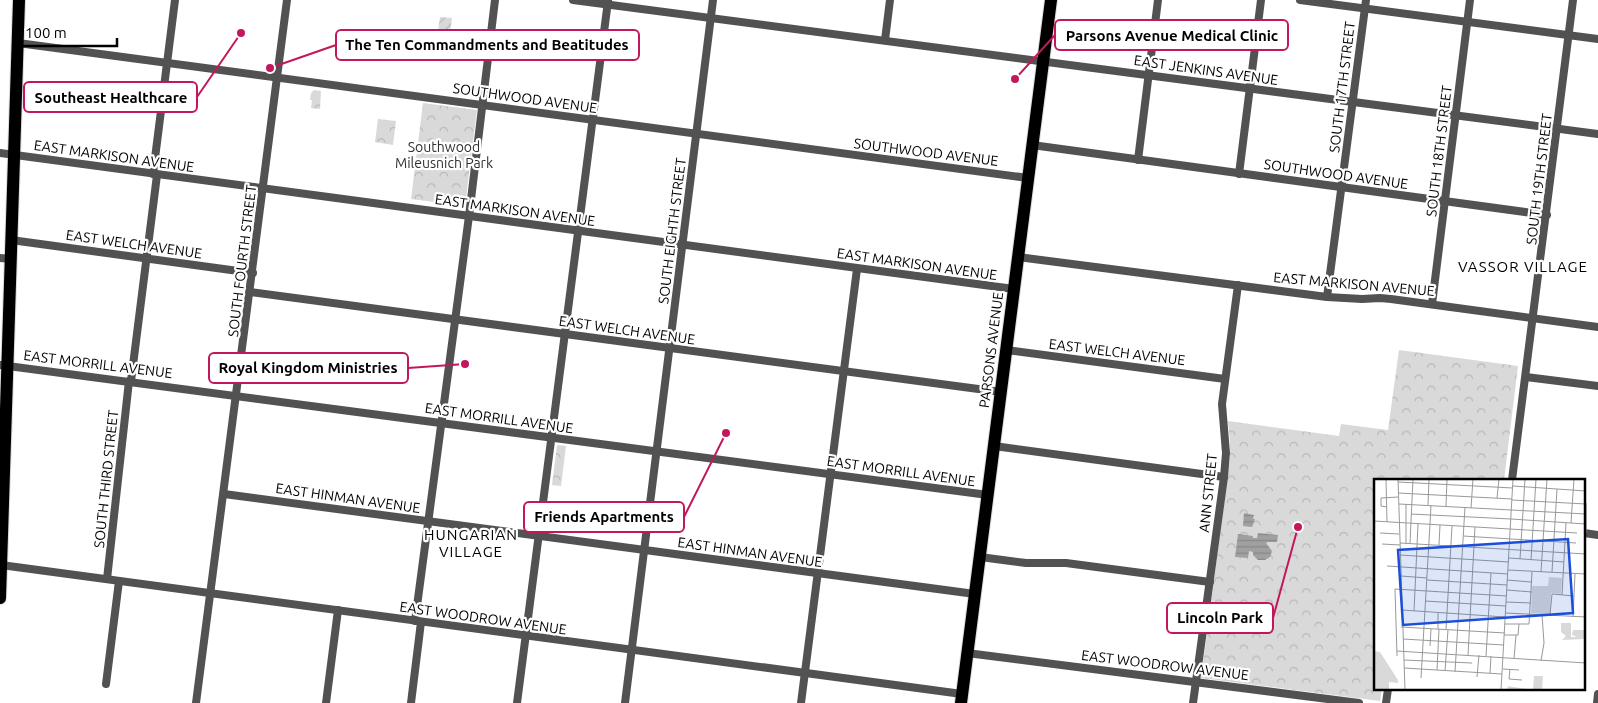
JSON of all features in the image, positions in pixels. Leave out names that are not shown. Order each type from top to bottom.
[{"type":"main road","points":[[0,598],[5,259],[11,240],[19,0]]},
{"type":"main road","name":"PARSONS AVENUE","points":[[962,698],[1051,0]]},
{"type":"street","name":"SOUTH THIRD STREET","points":[[107,579],[146,259],[174,0]]},
{"type":"street","name":"SOUTH FOURTH STREET","points":[[196,703],[287,0]]},
{"type":"street","points":[[411,703],[428,522],[469,216],[495,0]]},
{"type":"street","name":"EAST JENKINS AVENUE","points":[[574,0],[608,2],[711,18],[1598,134]]},
{"type":"street","name":"SOUTH EIGHTH STREET","points":[[625,703],[713,0]]},
{"type":"street","points":[[885,40],[890,0]]},
{"type":"street","points":[[1138,160],[1158,0]]},
{"type":"street","points":[[1239,174],[1261,0]]},
{"type":"street","points":[[1300,0],[1366,4],[1468,22],[1598,39]]},
{"type":"street","name":"SOUTH 18TH STREET","points":[[1432,304],[1470,0]]},
{"type":"street","name":"SOUTH 19TH STREET","points":[[1512,479],[1573,0]]},
{"type":"street","points":[[517,703],[608,2]]},
{"type":"street","name":"SOUTH 17TH STREET","points":[[1327,297],[1366,4]]},
{"type":"street","name":"SOUTHWOOD AVENUE","points":[[18,43],[1028,178]]},
{"type":"street","name":"SOUTHWOOD AVENUE","points":[[1032,145],[1546,216]]},
{"type":"street","name":"EAST MARKISON AVENUE","points":[[0,153],[1014,289]]},
{"type":"street","name":"EAST WELCH AVENUE","points":[[11,240],[253,273]]},
{"type":"street","name":"EAST MARKISON AVENUE","points":[[1018,257],[1327,297],[1362,300],[1380,298],[1432,304],[1598,327]]},
{"type":"street","points":[[801,703],[844,372],[860,269]]},
{"type":"street","name":"ANN STREET","points":[[1193,703],[1224,477],[1226,453],[1222,404],[1238,285]]},
{"type":"street","name":"EAST WELCH AVENUE","points":[[250,292],[1001,392]]},
{"type":"street","name":"EAST WELCH AVENUE","points":[[1006,350],[1225,379]]},
{"type":"street","name":"EAST MORRILL AVENUE","points":[[4,365],[988,495]]},
{"type":"street","points":[[1526,377],[1598,386]]},
{"type":"street","points":[[994,446],[1224,477]]},
{"type":"street","name":"EAST HINMAN AVENUE","points":[[224,494],[975,594]]},
{"type":"street","points":[[980,556],[1026,563],[1066,563],[1210,582]]},
{"type":"street","name":"EAST WOODROW AVENUE","points":[[1,565],[805,674],[962,698]]},
{"type":"street","points":[[106,684],[119,581]]},
{"type":"street","points":[[326,703],[338,610]]},
{"type":"street","name":"EAST WOODROW AVENUE","points":[[968,653],[1196,682],[1305,700],[1359,703]]},
{"type":"street","points":[[1386,703],[1388,690]]},
{"type":"street","points":[[1597,703],[1598,694]]},
{"type":"green space","points":[[440,17],[452,18],[450,33],[438,31]]},
{"type":"green space","points":[[314,90],[321,91],[320,109],[311,108],[311,93]]},
{"type":"green space","name":"Southwood Mileusnich Park","points":[[423,103],[477,110],[465,206],[411,199]]},
{"type":"green space","points":[[378,119],[396,121],[393,145],[375,142]]},
{"type":"green space","points":[[1399,350],[1518,366],[1504,479],[1374,479],[1374,690],[1382,690],[1380,701],[1201,678],[1230,459],[1228,421],[1339,436],[1341,424],[1388,430]]},
{"type":"green space","points":[[557,445],[566,446],[561,486],[552,485]]},
{"type":"shaded area","points":[[1244,513],[1254,515],[1253,519],[1255,519],[1252,527],[1243,526]]},
{"type":"shaded area","points":[[1258,533],[1278,535],[1277,542],[1266,543],[1272,551],[1270,557],[1265,560],[1258,560],[1253,555],[1253,552],[1249,551],[1248,558],[1235,557],[1238,534],[1257,538]]},
{"type":"place","name":"Southeast Healthcare","points":[[241,33]]},
{"type":"place","name":"The Ten Commandments and Beatitudes","points":[[270,68]]},
{"type":"place","name":"Parsons Avenue Medical Clinic","points":[[1015,79]]},
{"type":"place","name":"Royal Kingdom Ministries","points":[[465,364]]},
{"type":"place","name":"Friends Apartments","points":[[726,433]]},
{"type":"place","name":"Lincoln Park","points":[[1298,527]]},
{"type":"district","name":"VASSOR VILLAGE","points":[[1523,267]]},
{"type":"district","name":"HUNGARIAN VILLAGE","points":[[471,544]]}]
